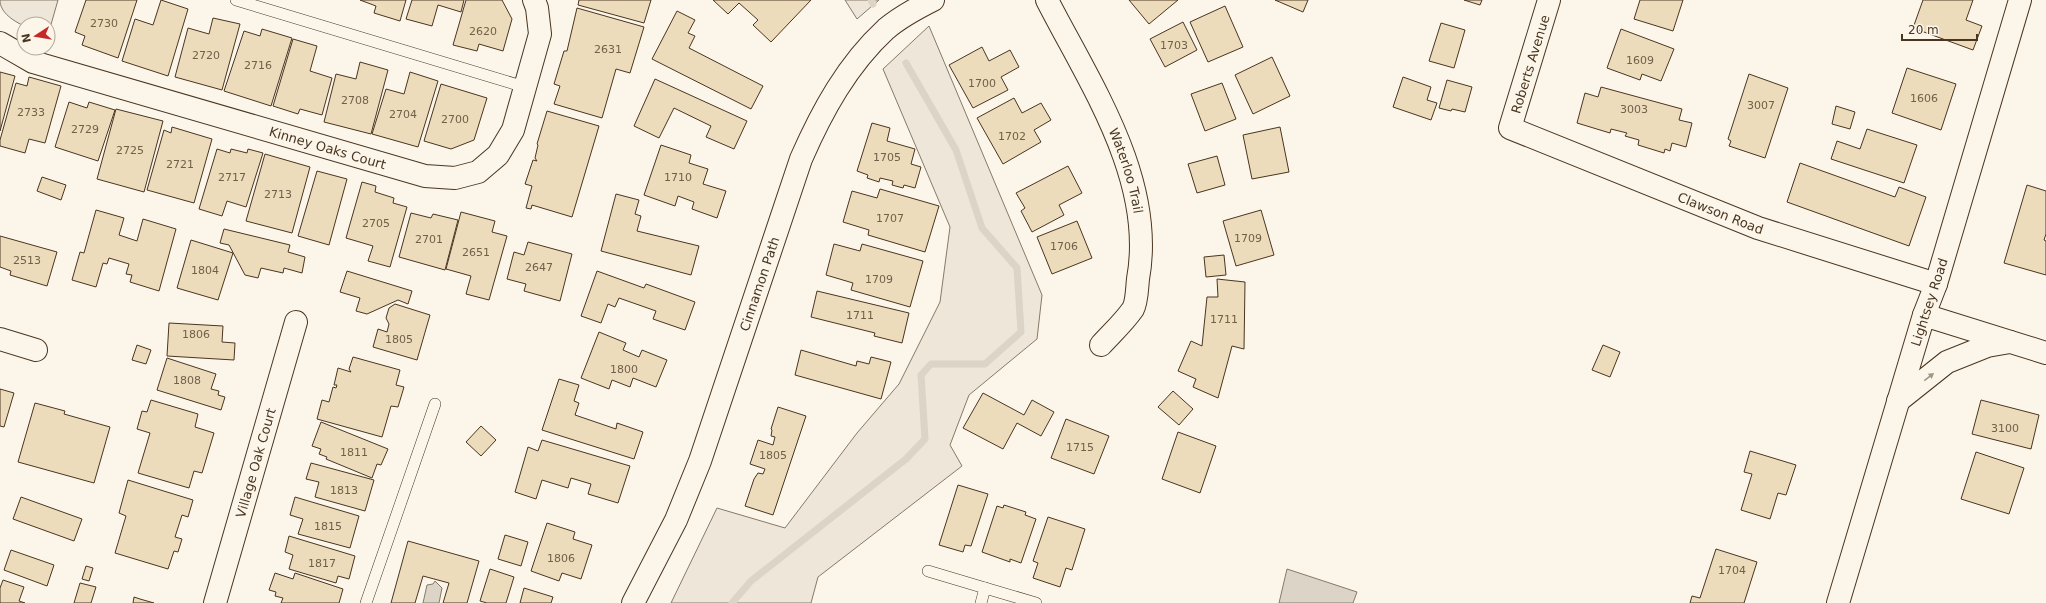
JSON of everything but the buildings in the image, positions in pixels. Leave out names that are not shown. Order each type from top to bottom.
[{"type":"street","name":"Kinney Oaks Court","points":[[0,43],[33,62],[425,176],[455,178],[478,172],[498,155],[513,130],[540,34],[537,8],[534,0]]},
{"type":"street","name":"Waterloo Trail","points":[[1046,0],[1117,135],[1132,177],[1140,219],[1141,265],[1133,308],[1101,345]]},
{"type":"street","name":"Roberts Avenue","points":[[1510,128],[1550,0]]},
{"type":"street","name":"Lightsey Road","points":[[1838,603],[1924,316],[1936,284],[2020,0]]},
{"type":"street","name":"Cinnamon Path","points":[[633,603],[676,520],[700,462],[801,158],[819,118],[841,83],[864,53],[887,29],[926,4]]},
{"type":"street","name":"Clawson Road","points":[[1510,128],[1758,228],[1936,284]]},
{"type":"street","points":[[1924,316],[2046,353]]},
{"type":"street","name":"Village Oak Court","points":[[215,603],[296,322]]},
{"type":"street","points":[[0,339],[36,350]]},
{"type":"street","points":[[1898,401],[1947,362],[1987,346],[2012,342]]},
{"type":"lane","points":[[236,0],[525,87]]},
{"type":"lane","points":[[366,603],[435,404]]},
{"type":"lane","points":[[928,571],[1036,603]]},
{"type":"lane","points":[[981,603],[985,588]]},
{"type":"shaded area","points":[[0,0],[58,0],[53,16],[16,16],[16,21],[5,13]]},
{"type":"shaded area","points":[[845,0],[879,0],[857,19]]},
{"type":"shaded area","points":[[929,26],[1042,295],[1037,339],[969,395],[950,445],[962,466],[818,577],[811,603],[671,603],[717,508],[785,528],[857,433],[899,384],[940,302],[950,227],[883,69]]},
{"type":"shaded area","points":[[1287,569],[1357,592],[1353,603],[1279,603]]},
{"type":"shaded area","points":[[435,581],[442,588],[439,603],[423,603],[427,585],[433,584]]},
{"type":"waterway","points":[[871,0],[873,4]]},
{"type":"waterway","points":[[732,603],[751,581],[906,459],[925,439],[921,375],[931,364],[985,364],[1021,332],[1017,268],[982,228],[956,150],[906,63]]}]
